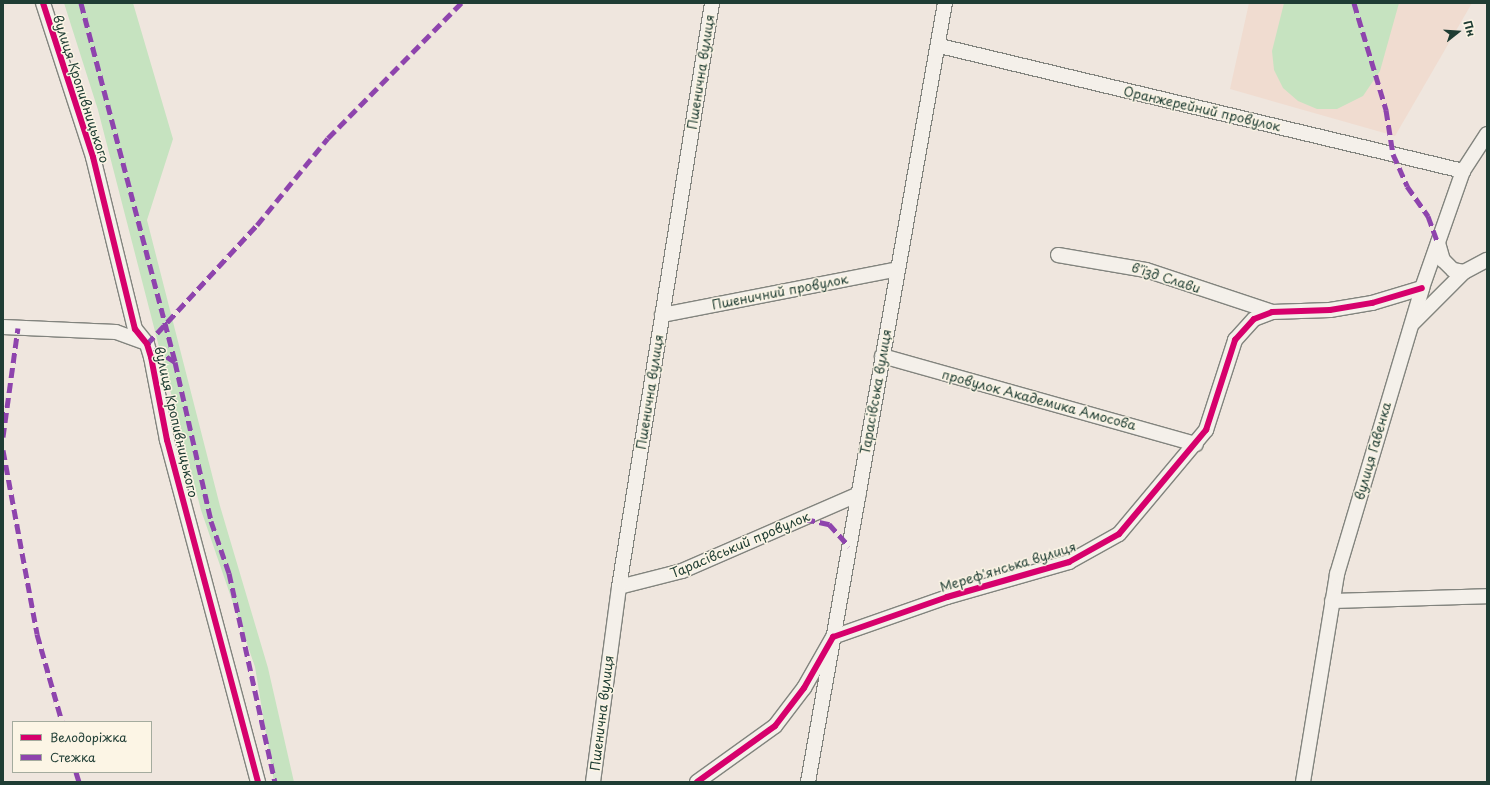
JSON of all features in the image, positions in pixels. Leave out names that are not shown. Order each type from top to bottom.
[{"type":"street","name":"вулиця Кропивницького","points":[[42,3],[93,157],[135,330],[147,344],[167,440],[258,782]]},
{"type":"street","name":"Пшенична вулиця","points":[[593,782],[618,587],[712,3]]},
{"type":"street","name":"Тарасівська вулиця","points":[[808,782],[882,356],[940,46],[945,3]]},
{"type":"street","name":"Оранжерейний провулок","points":[[940,46],[1464,170]]},
{"type":"street","name":"вулиця Гавенка","points":[[1303,782],[1337,574],[1422,288],[1464,170],[1487,134]]},
{"type":"street","points":[[1438,243],[1443,260],[1453,270],[1464,272]]},
{"type":"street","name":"в'їзд Слави","points":[[1058,255],[1146,270],[1272,312]]},
{"type":"street","points":[[1410,326],[1464,272],[1487,260]]},
{"type":"street","name":"Пшеничний провулок","points":[[662,315],[898,269]]},
{"type":"street","name":"Мереф'янська вулиця","points":[[833,637],[1090,552],[1124,529],[1196,444],[1216,408],[1235,340],[1246,325],[1272,312],[1330,310],[1422,288]]},
{"type":"street","points":[[3,327],[116,332],[147,344]]},
{"type":"street","name":"провулок Академика Амосова","points":[[882,356],[1196,444]]},
{"type":"street","name":"Тарасівський провулок","points":[[618,587],[682,571],[859,494]]},
{"type":"street","points":[[1332,600],[1487,596]]},
{"type":"street","points":[[697,782],[775,726],[804,688],[833,637]]},
{"type":"shaded area","points":[[1249,3],[1472,3],[1395,136],[1230,89]]},
{"type":"green space","points":[[64,3],[133,3],[173,139],[147,220],[220,506],[268,668],[294,782],[274,782],[255,667],[201,510],[98,110]]},
{"type":"green space","points":[[1284,3],[1399,3],[1380,71],[1363,96],[1337,109],[1317,109],[1298,101],[1283,88],[1274,70],[1272,51]]},
{"type":"marked path","points":[[81,3],[175,362],[211,521],[229,573],[275,782]]},
{"type":"marked path","points":[[175,362],[147,344],[257,225],[328,138],[461,3]]},
{"type":"marked path","points":[[1354,3],[1386,110],[1393,154],[1407,186],[1428,216],[1438,243]]},
{"type":"marked path","points":[[3,437],[18,328]]},
{"type":"marked path","points":[[3,450],[37,634],[62,721]]},
{"type":"marked path","points":[[805,519],[829,524],[849,546]]},
{"type":"marked path","points":[[76,773],[79,782]]},
{"type":"cycle path","points":[[43,3],[93,157],[135,329],[147,344],[151,357],[167,440],[258,782]]},
{"type":"cycle path","points":[[697,782],[775,726],[804,688],[833,637],[947,597],[1069,562],[1119,534],[1206,430],[1235,340],[1254,319],[1272,312],[1330,310],[1372,303],[1422,288]]}]
